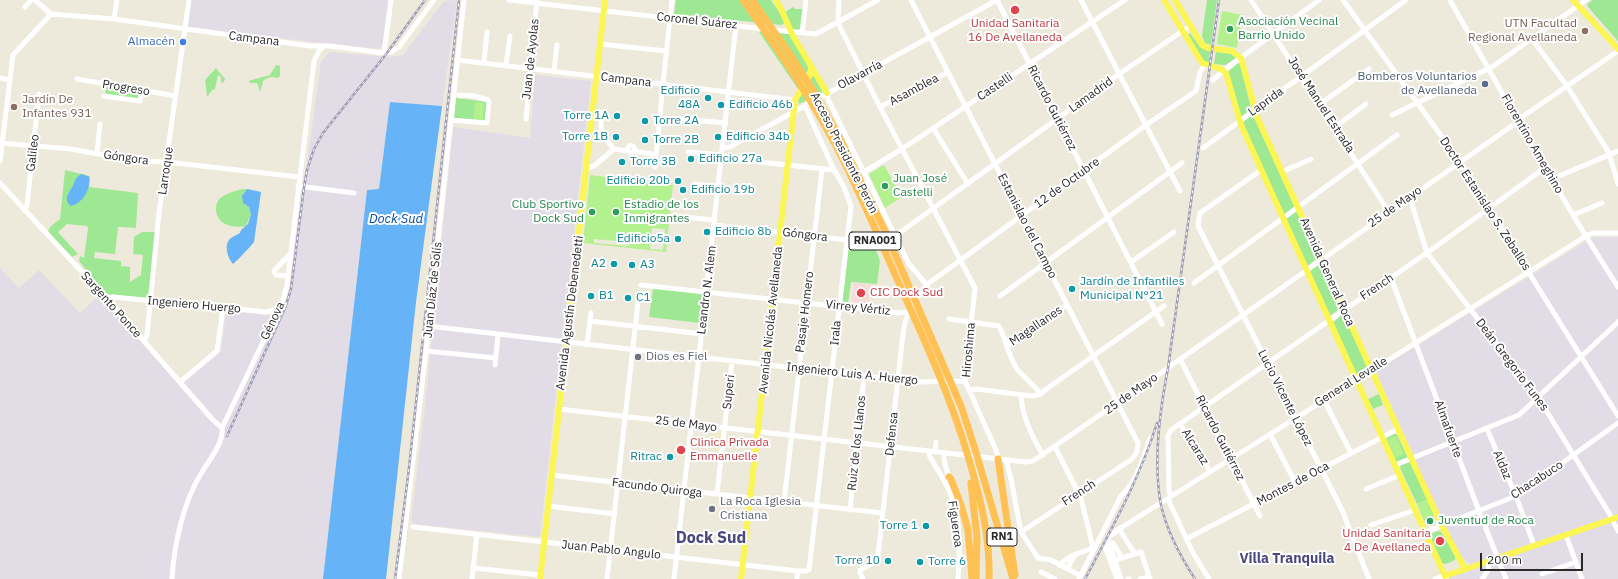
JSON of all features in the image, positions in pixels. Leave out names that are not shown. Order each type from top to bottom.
[{"type":"highway","name":"Acceso Presidente Perón","points":[[738,0],[808,104],[854,193],[944,397],[977,499],[976,579]]},
{"type":"highway","name":"RN1","points":[[743,0],[808,97],[838,149],[946,391],[967,450],[988,550],[989,579]]},
{"type":"highway","name":"RN1","points":[[752,0],[788,50],[816,95],[862,182],[952,385],[968,427],[1014,579]]},
{"type":"highway","points":[[998,459],[1014,579]]},
{"type":"highway","points":[[949,477],[951,478],[958,496],[968,530],[972,579]]},
{"type":"main road","name":"Avenida Agustín Debenedetti","points":[[540,577],[605,0]]},
{"type":"main road","name":"Acceso Presidente Perón","points":[[776,0],[791,32],[827,93]]},
{"type":"main road","points":[[1164,0],[1205,64],[1217,67],[1224,71]]},
{"type":"main road","points":[[1175,0],[1200,42],[1205,47],[1232,51],[1241,58]]},
{"type":"main road","points":[[1572,0],[1618,50]]},
{"type":"main road","name":"Avenida General Roca","points":[[1241,58],[1255,110],[1282,172],[1411,459],[1442,526],[1465,569]]},
{"type":"main road","name":"Avenida Nicolás Avellaneda","points":[[741,579],[795,100],[810,72],[811,65]]},
{"type":"main road","name":"Avenida General Roca","points":[[1224,71],[1239,121],[1445,577]]},
{"type":"main road","points":[[1445,577],[1615,518]]},
{"type":"street","points":[[25,7],[31,0]]},
{"type":"street","points":[[0,161],[9,80],[15,53],[51,14],[35,0]]},
{"type":"street","points":[[114,20],[116,0]]},
{"type":"street","name":"Larroque","points":[[144,341],[147,335],[159,213],[189,0]]},
{"type":"street","points":[[384,53],[390,0]]},
{"type":"street","points":[[323,47],[384,53],[391,52],[399,47],[434,0]]},
{"type":"street","name":"Juan Díaz de Solís","points":[[399,579],[426,351],[464,0]]},
{"type":"street","name":"Coronel Suárez","points":[[509,0],[816,34],[878,0]]},
{"type":"street","points":[[655,167],[662,84],[672,0]]},
{"type":"street","points":[[802,33],[806,0]]},
{"type":"street","points":[[838,22],[839,0]]},
{"type":"street","name":"Estanislao del Campo","points":[[911,0],[1138,442],[1139,447],[1136,454]]},
{"type":"street","name":"Olavarría","points":[[723,148],[730,147],[997,0]]},
{"type":"street","name":"Ricardo Gutiérrez","points":[[997,0],[1162,324]]},
{"type":"street","points":[[1081,0],[1180,191]]},
{"type":"street","name":"Castelli","points":[[864,172],[966,107],[1125,0]]},
{"type":"street","name":"José Manuel Estrada","points":[[1251,0],[1359,163],[1389,212]]},
{"type":"street","points":[[1213,80],[1319,0]]},
{"type":"street","name":"Doctor Estanislao S. Zeballos","points":[[1343,0],[1460,162],[1618,416]]},
{"type":"street","name":"Laprida","points":[[1203,148],[1406,0]]},
{"type":"street","name":"Florentino Ameghino","points":[[1450,0],[1552,179],[1618,287]]},
{"type":"street","points":[[1392,115],[1488,69],[1586,0]]},
{"type":"street","name":"Juan de Ayolas","points":[[526,119],[537,2]]},
{"type":"street","name":"Campana","points":[[51,14],[114,20],[323,47]]},
{"type":"street","name":"Hiroshima","points":[[838,22],[880,108],[975,288],[965,381],[996,450],[998,459]]},
{"type":"street","name":"Leandro N. Alem","points":[[674,579],[736,26]]},
{"type":"street","name":"Lamadrid","points":[[895,236],[1119,74],[1190,26]]},
{"type":"street","points":[[484,62],[487,32]]},
{"type":"street","points":[[506,65],[510,36]]},
{"type":"street","points":[[1532,38],[1567,86],[1610,155],[1618,184]]},
{"type":"street","points":[[554,71],[557,44]]},
{"type":"street","points":[[600,44],[666,51]]},
{"type":"street","name":"Génova","points":[[172,579],[174,551],[187,506],[197,480],[220,441],[222,428],[280,308],[286,292],[314,61],[319,51],[323,47]]},
{"type":"street","name":"25 de Mayo","points":[[558,409],[1030,462],[1055,447],[1618,50]]},
{"type":"street","name":"Campana","points":[[457,60],[795,100]]},
{"type":"street","name":"12 de Octubre","points":[[907,312],[927,285],[1146,125],[1196,91],[1200,72],[1205,64]]},
{"type":"street","points":[[1320,104],[1369,68]]},
{"type":"street","name":"Asamblea","points":[[880,108],[948,72]]},
{"type":"street","points":[[0,78],[9,80]]},
{"type":"street","name":"Progreso","points":[[77,79],[176,96]]},
{"type":"street","points":[[105,84],[104,98],[140,101],[142,90]]},
{"type":"street","points":[[827,93],[828,99],[910,267],[927,285]]},
{"type":"street","name":"Galileo","points":[[24,210],[26,205],[40,94]]},
{"type":"street","points":[[451,120],[487,123],[490,102],[474,96],[459,95]]},
{"type":"street","points":[[1335,127],[1366,104]]},
{"type":"street","name":"Irala","points":[[805,106],[834,170],[844,187],[851,206],[809,570]]},
{"type":"street","points":[[602,112],[600,132],[614,149]]},
{"type":"street","points":[[683,119],[726,123]]},
{"type":"street","points":[[97,154],[100,124]]},
{"type":"street","points":[[933,128],[968,184]]},
{"type":"street","points":[[1194,283],[1397,136]]},
{"type":"street","name":"Góngora","points":[[1,144],[71,149],[135,161],[167,162],[299,177]]},
{"type":"street","points":[[587,168],[594,166],[614,149],[656,155]]},
{"type":"street","points":[[688,152],[788,166],[834,170]]},
{"type":"street","points":[[1552,179],[1618,152]]},
{"type":"street","points":[[1282,172],[1311,159]]},
{"type":"street","points":[[1000,296],[1182,163]]},
{"type":"street","name":"French","points":[[1169,497],[1168,434],[1204,406],[1391,278],[1546,167]]},
{"type":"street","name":"Pasaje Homero","points":[[784,502],[798,369],[822,170]]},
{"type":"street","name":"Lucio Vicente López","points":[[1261,170],[1200,213],[1198,219],[1199,231],[1342,510],[1369,579]]},
{"type":"street","name":"Sargento Ponce","points":[[0,183],[107,299],[213,420],[222,428]]},
{"type":"street","points":[[695,184],[719,187]]},
{"type":"street","points":[[298,186],[354,193]]},
{"type":"street","name":"Deán Gregorio Funes","points":[[1410,198],[1426,253],[1538,397],[1615,518],[1618,531]]},
{"type":"street","points":[[1574,215],[1602,203]]},
{"type":"street","name":"Góngora","points":[[683,217],[781,232],[847,240],[868,241],[895,236]]},
{"type":"street","points":[[1131,262],[1174,232]]},
{"type":"street","name":"General Levalle","points":[[1107,544],[1111,534],[1119,528],[1586,236],[1596,233],[1618,233]]},
{"type":"street","points":[[288,276],[276,275],[274,271],[290,253]]},
{"type":"street","name":"Almafuerte","points":[[1391,278],[1506,579]]},
{"type":"street","name":"Virrey Vértiz","points":[[641,285],[773,298],[898,313],[907,312]]},
{"type":"street","name":"Ingeniero Huergo","points":[[107,299],[113,297],[266,312],[280,308]]},
{"type":"street","points":[[607,579],[638,302]]},
{"type":"street","name":"Magallanes","points":[[1006,346],[1067,305]]},
{"type":"street","points":[[970,390],[976,389],[1032,396],[1041,394],[1164,306]]},
{"type":"street","points":[[180,382],[217,351],[223,308]]},
{"type":"street","points":[[266,312],[272,316],[273,322]]},
{"type":"street","name":"Defensa","points":[[863,579],[860,570],[875,562],[878,556],[907,312]]},
{"type":"street","points":[[587,345],[591,313]]},
{"type":"street","points":[[949,319],[972,321],[999,326],[1006,346],[1018,369],[1041,394]]},
{"type":"street","points":[[590,321],[702,334]]},
{"type":"street","points":[[1395,465],[1454,443],[1519,415],[1618,322]]},
{"type":"street","name":"Ingeniero Luis A. Huergo","points":[[428,326],[898,380],[921,382],[965,381]]},
{"type":"street","points":[[495,365],[498,335]]},
{"type":"street","points":[[426,351],[496,358]]},
{"type":"street","name":"Ricardo Gutiérrez","points":[[1180,359],[1260,516]]},
{"type":"street","name":"Superí","points":[[717,494],[732,362]]},
{"type":"street","name":"Ruiz de los Llanos","points":[[850,510],[864,376]]},
{"type":"street","points":[[1021,395],[1022,407],[1030,433],[1043,455]]},
{"type":"street","points":[[1324,400],[1351,453]]},
{"type":"street","name":"Chacabuco","points":[[1425,532],[1516,496],[1618,423]]},
{"type":"street","name":"Alcaraz","points":[[1180,424],[1210,471]]},
{"type":"street","name":"Montes de Oca","points":[[1188,538],[1398,429]]},
{"type":"street","name":"Aldaz","points":[[1487,429],[1516,496],[1534,545]]},
{"type":"street","points":[[1270,434],[1295,482]]},
{"type":"street","points":[[1006,460],[1021,532],[1040,559],[1046,559],[1059,564],[1080,577],[1121,496],[1130,488],[1150,438]]},
{"type":"street","points":[[935,452],[936,442]]},
{"type":"street","points":[[1055,447],[1079,492],[1094,548]]},
{"type":"street","name":"Figueroa","points":[[928,451],[950,493],[955,511],[958,538],[958,579]]},
{"type":"street","points":[[944,453],[944,460],[952,490],[950,493]]},
{"type":"street","points":[[1136,454],[1138,461],[1141,463]]},
{"type":"street","name":"French","points":[[1021,532],[1136,454]]},
{"type":"street","name":"Facundo Quiroga","points":[[552,475],[882,513]]},
{"type":"street","points":[[1366,489],[1400,475]]},
{"type":"street","points":[[1169,497],[1200,566],[1209,579]]},
{"type":"street","points":[[548,506],[615,514]]},
{"type":"street","points":[[1371,525],[1415,510]]},
{"type":"street","name":"Juan Pablo Angulo","points":[[413,527],[798,571],[809,570]]},
{"type":"street","points":[[1119,528],[1135,554]]},
{"type":"street","points":[[472,579],[477,534]]},
{"type":"street","points":[[1566,535],[1582,579]]},
{"type":"street","points":[[1059,564],[1075,554],[1113,543],[1122,558]]},
{"type":"street","points":[[1107,544],[1120,579]]},
{"type":"street","points":[[1107,544],[1117,579]]},
{"type":"street","points":[[1114,560],[1142,552],[1150,578],[1140,579]]},
{"type":"street","points":[[1067,569],[1075,554]]},
{"type":"street","points":[[1482,579],[1489,569],[1488,561]]},
{"type":"street","points":[[1542,574],[1576,562]]},
{"type":"street","points":[[473,568],[540,577]]},
{"type":"street","points":[[797,579],[798,571]]},
{"type":"street","points":[[1041,572],[1055,579]]},
{"type":"street","points":[[1435,579],[1445,577]]},
{"type":"shaded area","points":[[191,0],[388,0],[383,45],[378,49],[186,28]]},
{"type":"shaded area","points":[[451,0],[457,1],[442,106],[390,102],[379,189],[367,190],[323,579],[0,579],[0,268],[19,288],[39,270],[80,313],[99,296],[181,385],[221,351],[226,311],[279,316],[289,295],[321,62],[329,52],[390,57],[403,55],[443,2]]},
{"type":"shaded area","points":[[535,75],[591,81],[540,537],[413,524],[411,521],[424,416],[453,127],[530,138]]},
{"type":"shaded area","points":[[1593,237],[1618,237],[1618,579],[1445,579],[1474,569],[1461,556],[1443,523],[1376,371]]},
{"type":"shaded area","name":"CIC Dock Sud","points":[[854,283],[871,285],[868,304],[852,302]]},
{"type":"shaded area","points":[[712,431],[722,432],[721,450],[710,449]]},
{"type":"green space","points":[[676,0],[771,0],[786,22],[781,25],[674,14]]},
{"type":"green space","points":[[1207,0],[1217,0],[1211,45],[1205,43],[1202,36]]},
{"type":"green space","points":[[1593,0],[1618,0],[1618,41],[1588,7],[1587,4]]},
{"type":"green space","points":[[793,7],[795,9],[804,9],[801,28],[797,30],[792,29],[785,12]]},
{"type":"green space","name":"Asociación Vecinal Barrio Unido","points":[[1222,11],[1242,15],[1237,48],[1217,44]]},
{"type":"green space","points":[[759,32],[785,33],[791,35],[809,68],[798,89]]},
{"type":"green space","points":[[1190,33],[1199,45],[1210,50],[1209,63],[1203,61],[1188,35]]},
{"type":"green space","points":[[1216,51],[1230,53],[1236,58],[1225,65],[1214,64]]},
{"type":"green space","points":[[1238,63],[1241,65],[1251,109],[1242,116],[1240,116],[1228,72]]},
{"type":"green space","points":[[276,65],[280,66],[280,76],[278,78],[268,78],[263,81],[260,91],[257,83],[251,83],[248,81],[270,75]]},
{"type":"green space","points":[[216,68],[225,79],[224,82],[221,83],[221,77],[218,75],[215,89],[212,90],[207,96],[205,80]]},
{"type":"green space","points":[[812,72],[823,92],[799,104],[798,98]]},
{"type":"green space","points":[[107,86],[141,91],[139,101],[105,95]]},
{"type":"green space","points":[[456,98],[488,102],[485,122],[454,119]]},
{"type":"green space","points":[[475,102],[484,103],[483,120],[473,119]]},
{"type":"green space","points":[[1255,110],[1317,258],[1309,265],[1307,265],[1239,121]]},
{"type":"green space","name":"Juan José Castelli","points":[[884,165],[902,197],[885,208],[869,174]]},
{"type":"green space","points":[[65,170],[90,176],[89,187],[138,193],[136,228],[118,227],[115,254],[95,252],[94,258],[121,261],[121,266],[130,267],[130,282],[141,275],[143,255],[133,254],[134,237],[142,232],[155,232],[149,298],[106,294],[79,261],[80,256],[84,258],[87,226],[67,224],[58,232],[78,254],[72,257],[48,231],[51,226],[60,219]]},
{"type":"green space","points":[[590,175],[673,185],[666,252],[583,243]],"holes":[[[652,228],[665,229],[663,250],[650,249]],[[594,239],[629,242],[629,246],[594,243]]]},
{"type":"green space","points":[[247,189],[243,194],[244,204],[249,207],[251,214],[246,226],[237,227],[223,223],[217,216],[216,205],[218,201],[226,195]]},
{"type":"green space","points":[[873,242],[880,261],[877,284],[851,282],[848,304],[844,304],[842,301],[849,244]]},
{"type":"green space","points":[[1321,264],[1340,308],[1331,315],[1329,315],[1310,273],[1311,270]]},
{"type":"green space","points":[[653,288],[703,293],[700,323],[649,317]]},
{"type":"green space","points":[[1342,314],[1344,315],[1367,367],[1366,370],[1358,375],[1356,374],[1333,323]]},
{"type":"green space","points":[[1379,394],[1383,405],[1373,409],[1368,399]]},
{"type":"green space","points":[[1394,433],[1397,435],[1407,456],[1407,458],[1397,462],[1395,461],[1385,438]]},
{"type":"green space","points":[[1396,436],[1404,454],[1395,458],[1387,440]]},
{"type":"green space","points":[[1410,462],[1428,499],[1417,504],[1400,468],[1401,465]]},
{"type":"green space","points":[[1428,499],[1435,516],[1424,521],[1417,504]]},
{"type":"green space","points":[[1438,531],[1441,532],[1456,555],[1455,560],[1446,564],[1441,563],[1429,535]]},
{"type":"water","name":"Dock Sud","points":[[390,102],[442,106],[416,302],[386,579],[323,579],[367,190],[379,189]]},
{"type":"water","points":[[82,174],[89,177],[89,186],[82,199],[71,206],[67,202],[67,196],[76,179]]},
{"type":"water","points":[[247,189],[261,192],[254,242],[233,264],[228,256],[227,246],[230,239],[240,233],[241,230],[248,224],[251,214],[249,207],[243,203],[242,196]]},
{"type":"railway","points":[[227,436],[285,308],[291,289],[304,187],[307,170],[314,149],[323,133],[387,53],[425,0]]},
{"type":"railway","points":[[395,579],[409,468],[459,0]]},
{"type":"railway","points":[[1195,579],[1175,544],[1161,505],[1158,472],[1158,436],[1219,0]]},
{"type":"railway","points":[[1085,579],[1134,483],[1157,423]]},
{"type":"place","name":"Unidad Sanitaria 16 De Avellaneda","points":[[1015,10]]},
{"type":"place","name":"Asociación Vecinal Barrio Unido","points":[[1230,29]]},
{"type":"place","name":"UTN Facultad Regional Avellaneda","points":[[1585,31]]},
{"type":"place","name":"Almacén","points":[[183,42]]},
{"type":"place","name":"Bomberos Voluntarios de Avellaneda","points":[[1485,84]]},
{"type":"place","name":"Edificio 48A","points":[[708,98]]},
{"type":"place","name":"Edificio 46b","points":[[721,105]]},
{"type":"place","name":"Jardín De Infantes 931","points":[[14,107]]},
{"type":"place","name":"Torre 1A","points":[[617,116]]},
{"type":"place","name":"Torre 2A","points":[[645,121]]},
{"type":"place","name":"Torre 1B","points":[[616,137]]},
{"type":"place","name":"Edificio 34b","points":[[718,137]]},
{"type":"place","name":"Torre 2B","points":[[645,140]]},
{"type":"place","name":"Edificio 27a","points":[[691,159]]},
{"type":"place","name":"Torre 3B","points":[[622,162]]},
{"type":"place","name":"Edificio 20b","points":[[678,181]]},
{"type":"place","name":"Juan José Castelli","points":[[885,186]]},
{"type":"place","name":"Edificio 19b","points":[[683,190]]},
{"type":"place","name":"Club Sportivo Dock Sud","points":[[592,212]]},
{"type":"place","name":"Estadio de los Inmigrantes","points":[[616,212]]},
{"type":"place","name":"Edificio 8b","points":[[707,232]]},
{"type":"place","name":"Edificio5a","points":[[678,239]]},
{"type":"place","name":"A2","points":[[614,264]]},
{"type":"place","name":"A3","points":[[632,265]]},
{"type":"place","name":"Jardín de Infantiles Municipal N°21","points":[[1072,289]]},
{"type":"place","name":"CIC Dock Sud","points":[[861,293]]},
{"type":"place","name":"B1","points":[[591,296]]},
{"type":"place","name":"C1","points":[[628,298]]},
{"type":"place","name":"Dios es Fiel","points":[[638,357]]},
{"type":"place","name":"Clinica Privada Emmanuelle","points":[[681,450]]},
{"type":"place","name":"Ritrac","points":[[670,457]]},
{"type":"place","name":"La Roca Iglesia Cristiana","points":[[712,509]]},
{"type":"place","name":"Juventud de Roca","points":[[1430,521]]},
{"type":"place","name":"Torre 1","points":[[926,526]]},
{"type":"place","name":"Unidad Sanitaria 4 De Avellaneda","points":[[1440,541]]},
{"type":"place","name":"Torre 10","points":[[888,561]]},
{"type":"place","name":"Torre 6","points":[[920,562]]},
{"type":"district","name":"Dock Sud","points":[[711,538]]},
{"type":"district","name":"Villa Tranquila","points":[[1287,559]]}]
